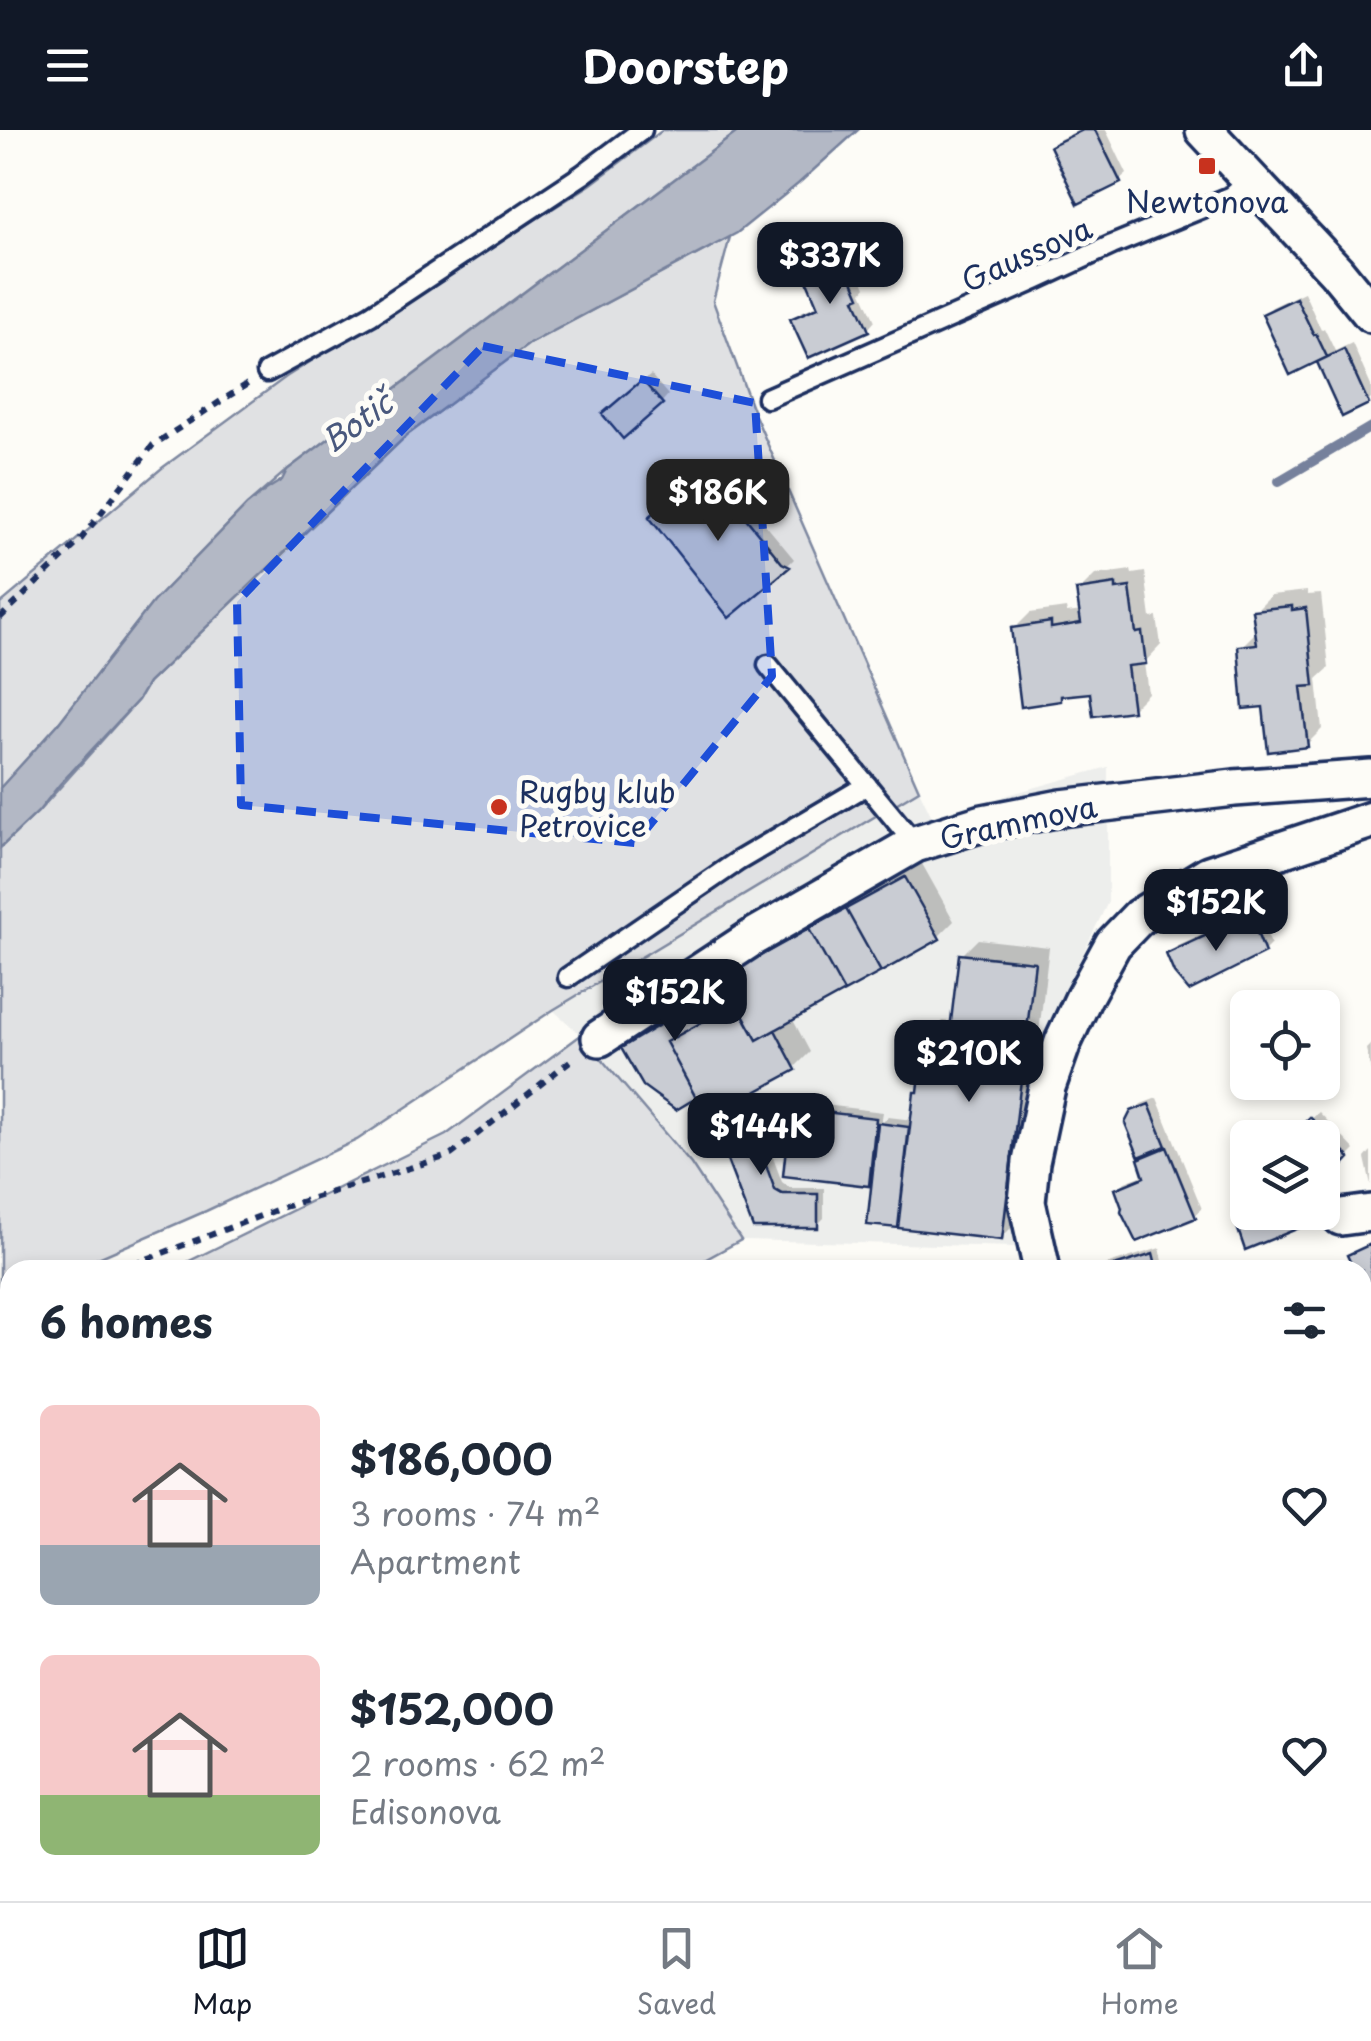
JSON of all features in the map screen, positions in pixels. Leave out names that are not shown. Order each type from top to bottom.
[{"type":"street","points":[[1204,130],[1371,314]]},
{"type":"street","name":"Grammova","points":[[600,1038],[755,936],[916,844],[983,823],[1061,808],[1214,790],[1371,778]]},
{"type":"street","points":[[1040,1260],[1027,1202],[1047,1087],[1063,1042],[1113,944],[1138,917],[1209,874],[1371,820]]},
{"type":"lane","points":[[266,372],[371,315],[582,176],[642,130]]},
{"type":"lane","name":"Gaussova","points":[[767,398],[1112,244],[1232,196],[1251,180]]},
{"type":"lane","points":[[768,665],[916,844]]},
{"type":"lane","points":[[568,977],[738,861],[867,785]]},
{"type":"path","points":[[0,618],[78,542],[153,445],[266,372]]},
{"type":"path","points":[[144,1260],[284,1207],[451,1156],[600,1038]]},
{"type":"highlighted area","points":[[483,346],[755,403],[772,676],[635,843],[241,805],[237,602]]},
{"type":"shaded area","points":[[663,130],[740,130],[287,470],[247,505],[153,602],[58,724],[0,789],[0,604],[162,468],[286,377],[590,185]]},
{"type":"shaded area","name":"Rugby klub Petrovice","points":[[730,237],[713,301],[754,413],[919,790],[553,1010],[357,1140],[94,1260],[0,1260],[0,848],[38,812],[138,700],[148,683],[406,436],[529,344]]},
{"type":"shaded area","points":[[1108,767],[1108,902],[1029,1064],[1015,1193],[1017,1247],[741,1240],[691,1164],[581,1035],[553,1010],[919,790],[934,821]]},
{"type":"shaded area","points":[[581,1035],[691,1164],[741,1240],[704,1260],[191,1260],[446,1135]]},
{"type":"water","name":"Botič","points":[[740,130],[858,130],[737,233],[529,344],[406,436],[148,683],[138,700],[38,812],[0,848],[0,788],[58,724],[153,602],[247,505],[282,480],[287,470]]},
{"type":"building","points":[[1083,130],[1095,130],[1121,183],[1078,204],[1050,146]]},
{"type":"building","points":[[840,250],[869,331],[808,358],[790,319],[818,307],[801,267]]},
{"type":"building","points":[[1296,298],[1327,357],[1290,375],[1262,314]]},
{"type":"building","points":[[1344,349],[1369,404],[1342,417],[1317,362]]},
{"type":"building","points":[[642,380],[663,404],[623,439],[602,414]]},
{"type":"building","points":[[707,470],[782,563],[790,567],[729,618],[649,517]]},
{"type":"building","points":[[1116,584],[1116,589],[1130,587],[1136,633],[1142,632],[1146,664],[1127,666],[1133,711],[1093,716],[1090,693],[1021,707],[1011,628],[1051,622],[1051,628],[1081,623],[1076,590]]},
{"type":"building","points":[[1292,606],[1292,610],[1306,608],[1314,686],[1301,687],[1308,747],[1268,752],[1263,707],[1243,709],[1238,646],[1257,644],[1252,610]]},
{"type":"building","points":[[905,877],[940,939],[881,972],[846,909]]},
{"type":"building","points":[[846,909],[881,972],[844,992],[809,929]]},
{"type":"building","points":[[1250,915],[1265,953],[1189,991],[1174,973],[1166,954]]},
{"type":"building","points":[[809,929],[844,992],[757,1040],[722,977]]},
{"type":"building","points":[[959,954],[1035,962],[1002,1240],[898,1228],[914,1092],[918,1092],[924,1038],[920,1036],[949,1038]]},
{"type":"building","points":[[722,977],[737,1003],[666,1042],[696,1098],[676,1110],[643,1086],[621,1048],[666,1021],[662,1015]]},
{"type":"building","points":[[737,1003],[757,1040],[775,1030],[796,1070],[707,1118],[666,1042]]},
{"type":"building","points":[[1149,1104],[1166,1146],[1139,1157],[1125,1123],[1131,1111]]},
{"type":"building","points":[[755,1108],[767,1137],[757,1141],[775,1190],[782,1194],[818,1194],[818,1228],[753,1228],[713,1124]]},
{"type":"building","points":[[790,1108],[876,1118],[869,1186],[783,1176]]},
{"type":"building","points":[[878,1123],[909,1127],[898,1228],[867,1225]]},
{"type":"building","points":[[1167,1147],[1196,1218],[1136,1242],[1115,1189],[1144,1177],[1138,1159]]},
{"type":"building","points":[[1340,1148],[1350,1158],[1340,1169]]},
{"type":"building","points":[[1238,1230],[1294,1230],[1245,1250]]},
{"type":"building","points":[[1371,1244],[1371,1260],[1349,1260],[1347,1255]]},
{"type":"building","points":[[1153,1254],[1154,1260],[1134,1260]]},
{"type":"waterway","points":[[1279,481],[1371,427]]},
{"type":"place","name":"Newtonova","points":[[1207,166]]},
{"type":"place","name":"Rugby klub Petrovice","points":[[499,807]]}]
